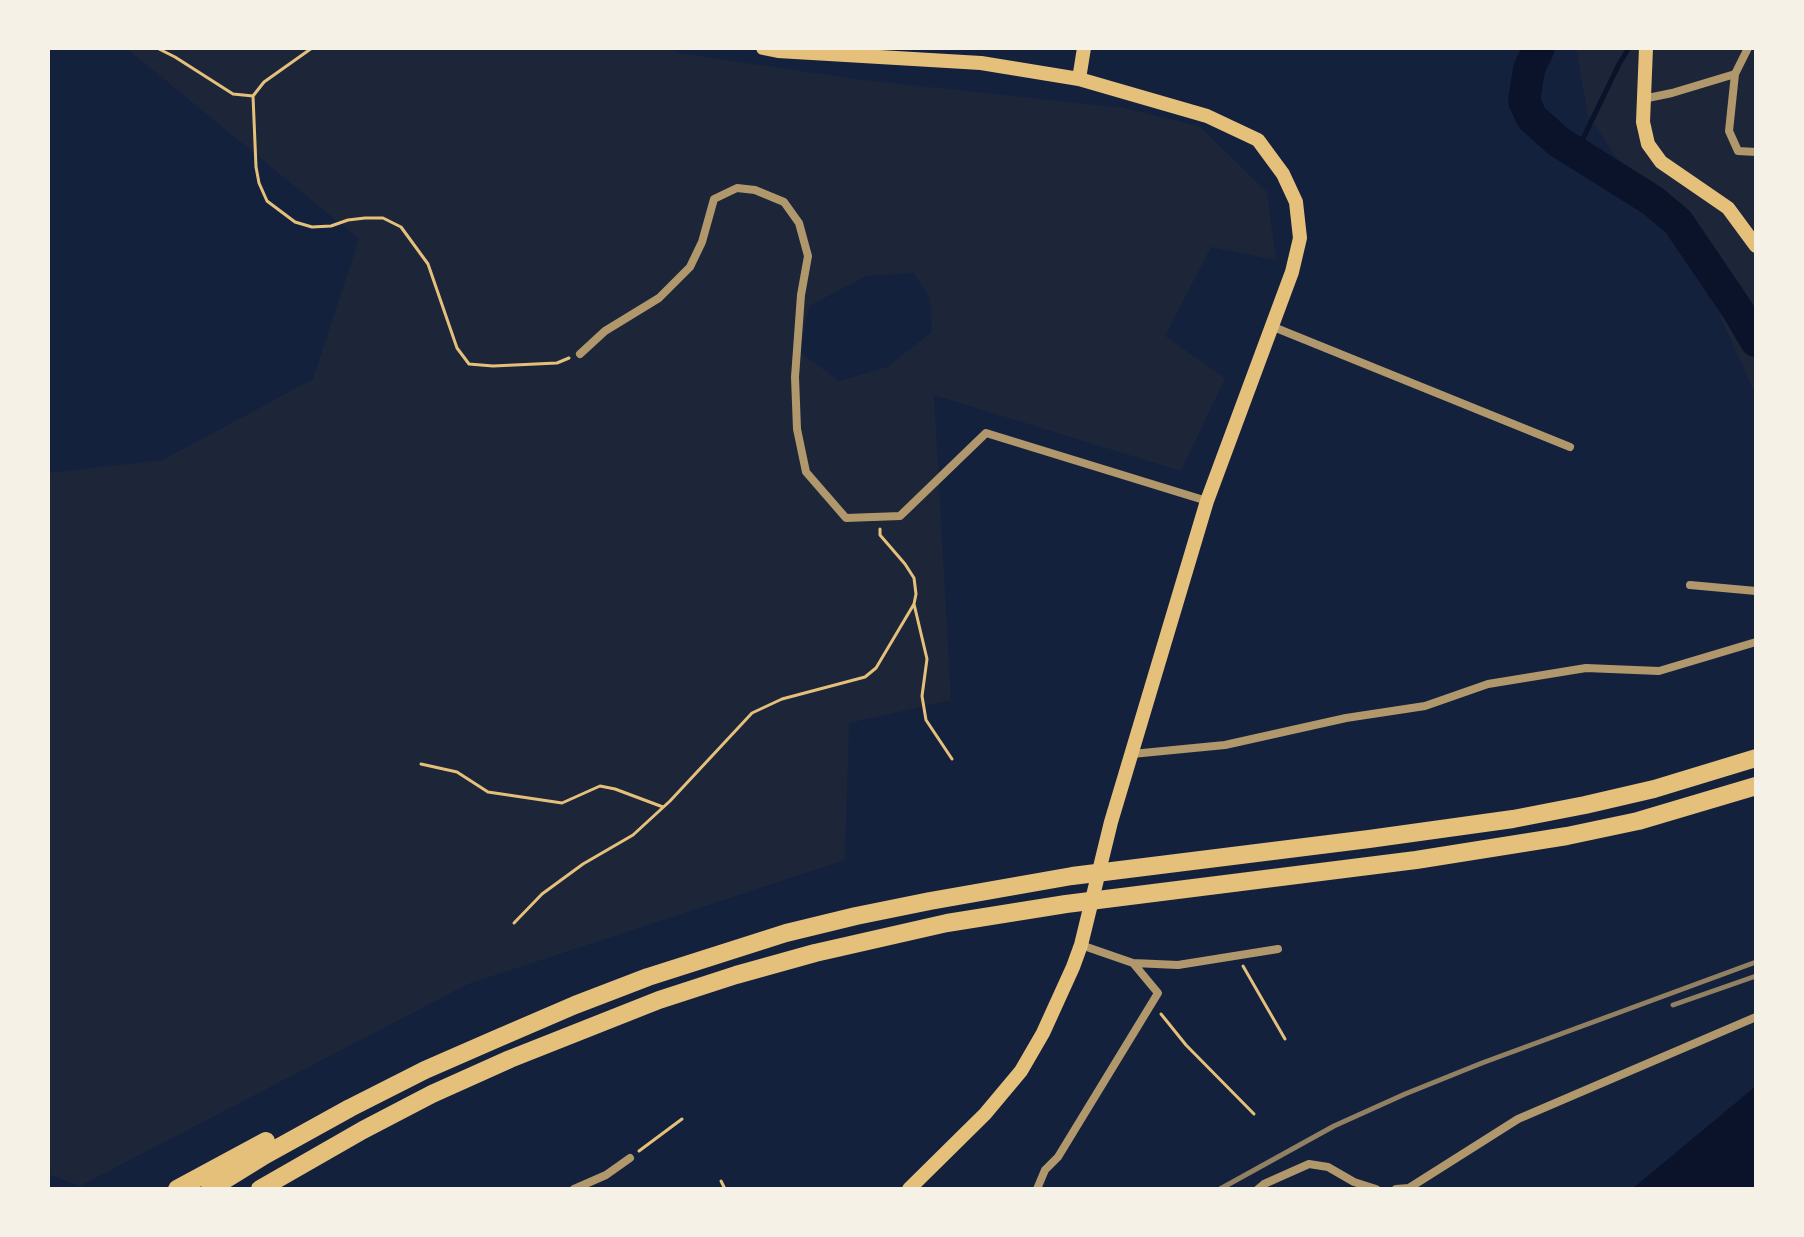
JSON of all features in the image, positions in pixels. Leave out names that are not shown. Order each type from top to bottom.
[{"type":"highway","points":[[210,1189],[313,1128],[425,1070],[575,1005],[719,953],[786,933],[856,916],[1072,876],[1513,819],[1654,789],[1756,758]]},
{"type":"highway","points":[[260,1189],[432,1094],[510,1059],[659,1000],[736,975],[855,943],[947,923],[1066,904],[1416,860],[1567,836],[1638,821],[1756,786]]},
{"type":"highway","points":[[177,1189],[316,1115],[379,1086],[425,1070]]},
{"type":"main road","points":[[763,48],[981,63],[1079,79],[1207,116],[1258,140],[1283,174],[1296,202],[1300,238],[1292,272],[1207,501],[1111,822],[1073,967],[1049,1021],[1021,1071],[985,1114],[909,1189]]},
{"type":"main road","points":[[1079,79],[1084,48]]},
{"type":"main road","points":[[1646,48],[1643,122],[1648,144],[1661,162],[1728,208],[1756,246]]},
{"type":"street","points":[[1748,48],[1735,74],[1729,131],[1738,151],[1756,152]]},
{"type":"street","points":[[1643,99],[1735,74]]},
{"type":"street","points":[[580,354],[605,331],[659,298],[690,267],[702,242],[714,199],[737,188],[755,190],[784,202],[799,223],[808,256],[801,295],[795,377],[797,429],[806,472],[846,518],[900,516],[986,433],[1207,501]]},
{"type":"street","points":[[1271,326],[1570,447]]},
{"type":"street","points":[[1690,585],[1756,591]]},
{"type":"street","points":[[1132,754],[1225,745],[1346,718],[1425,706],[1488,684],[1586,668],[1659,671],[1756,642]]},
{"type":"street","points":[[1081,945],[1133,963],[1178,965],[1278,949]]},
{"type":"street","points":[[1037,1189],[1045,1170],[1058,1157],[1158,993],[1133,963]]},
{"type":"street","points":[[1396,1189],[1409,1188],[1518,1119],[1756,1017]]},
{"type":"street","points":[[574,1189],[606,1175],[630,1158]]},
{"type":"street","points":[[1258,1189],[1309,1164],[1328,1167],[1354,1182],[1376,1189]]},
{"type":"path","points":[[157,48],[233,94],[253,96]]},
{"type":"path","points":[[312,48],[264,82],[253,96],[256,167],[267,201],[295,222],[312,227],[365,218],[383,218],[401,227],[428,264],[457,348],[469,364],[557,363],[580,354]]},
{"type":"path","points":[[514,923],[542,894],[583,864],[633,835],[752,713],[782,699],[865,677],[876,668],[914,604],[916,594],[914,578],[880,535],[881,517]]},
{"type":"path","points":[[914,604],[927,659],[922,696],[926,720],[952,759]]},
{"type":"path","points":[[421,764],[457,772],[488,792],[562,803],[600,786],[663,807]]},
{"type":"path","points":[[1237,955],[1285,1039]]},
{"type":"path","points":[[1152,1001],[1186,1045],[1254,1114]]},
{"type":"path","points":[[630,1158],[682,1119]]},
{"type":"path","points":[[721,1181],[725,1189]]},
{"type":"shaded area","points":[[126,48],[667,48],[678,53],[855,79],[1123,108],[1199,126],[1267,192],[1276,260],[1211,247],[1165,336],[1225,378],[1181,471],[934,395],[951,700],[849,723],[845,860],[468,984],[80,1186],[48,1174],[48,473],[163,460],[313,379],[359,239]],"holes":[[[914,273],[930,299],[932,332],[887,367],[839,381],[800,352],[809,306],[866,276]]]},
{"type":"shaded area","points":[[1576,48],[1756,48],[1756,396],[1714,302],[1588,115]]},
{"type":"shaded area","points":[[1756,1086],[1756,1189],[1632,1189],[1750,1091]]},
{"type":"waterway","points":[[1539,48],[1529,69],[1524,101],[1532,118],[1559,142],[1653,201],[1678,222],[1756,341]]},
{"type":"waterway","points":[[1577,151],[1629,48]]},
{"type":"railway","points":[[1220,1189],[1334,1126],[1405,1094],[1756,962]]},
{"type":"railway","points":[[1673,1005],[1756,976]]}]
